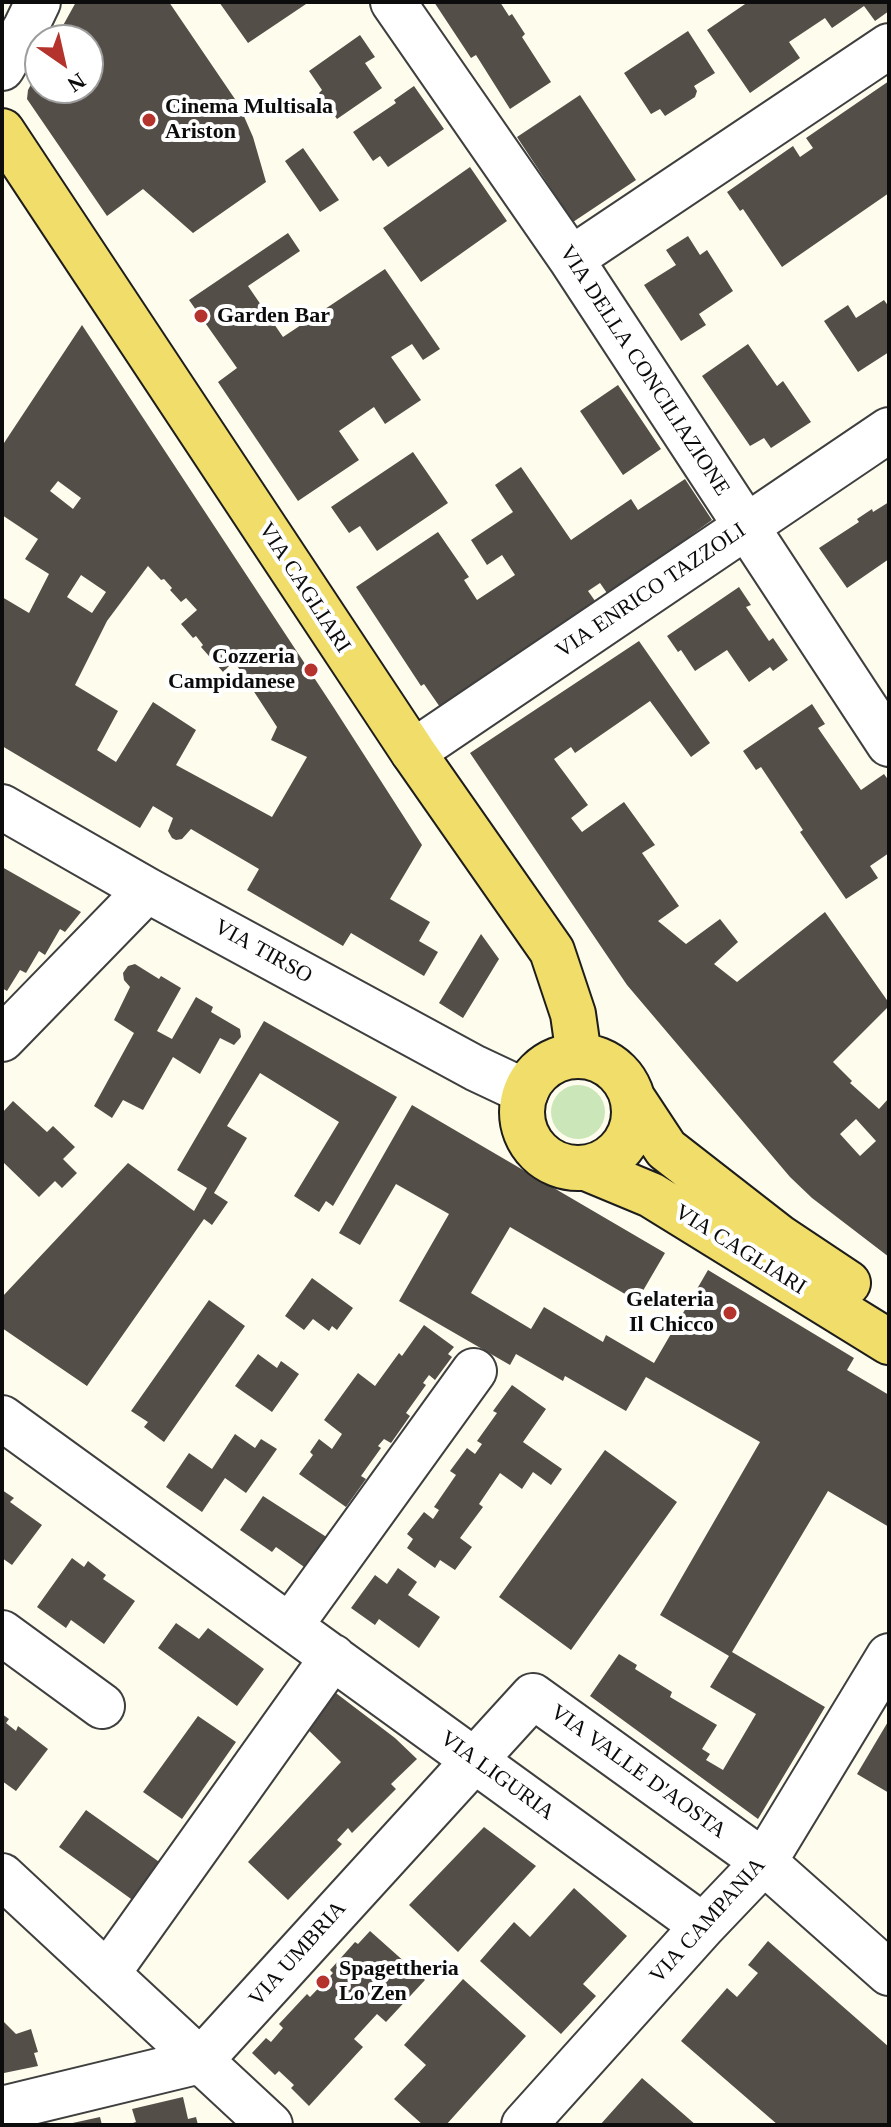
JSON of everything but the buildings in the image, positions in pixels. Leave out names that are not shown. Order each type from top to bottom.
[{"type":"main road","name":"VIA CAGLIARI","points":[[2,131],[413,752],[552,951],[573,1014],[579,1056]]},
{"type":"main road","points":[[579,1056],[595,1058],[611,1065],[621,1075],[629,1086],[635,1118],[630,1136],[619,1151],[604,1162],[586,1168],[570,1168],[542,1156],[531,1144],[521,1113],[531,1082],[547,1066],[562,1058],[579,1056]]},
{"type":"main road","name":"VIA CAGLIARI","points":[[633,1099],[666,1149],[779,1237],[889,1311]]},
{"type":"main road","name":"VIA CAGLIARI","points":[[586,1168],[651,1195],[889,1342]]},
{"type":"street","points":[[2,68],[38,2]]},
{"type":"street","name":"VIA DELLA CONCILIAZIONE","points":[[393,2],[571,259],[889,744]]},
{"type":"street","points":[[571,259],[889,46]]},
{"type":"street","name":"VIA ENRICO TAZZOLI","points":[[413,752],[889,430]]},
{"type":"street","name":"VIA TIRSO","points":[[2,807],[147,890],[475,1068],[526,1092]]},
{"type":"street","points":[[2,1039],[147,890]]},
{"type":"street","points":[[290,1626],[474,1371]]},
{"type":"street","name":"VIA LIGURIA","points":[[2,1418],[703,1926]]},
{"type":"street","points":[[2,1633],[102,1706]]},
{"type":"street","name":"VIA CAMPANIA","points":[[524,2125],[764,1862],[889,1656]]},
{"type":"street","points":[[107,1974],[333,1657]]},
{"type":"street","name":"VIA VALLE D'AOSTA","points":[[533,1696],[764,1862],[889,1973]]},
{"type":"street","name":"VIA UMBRIA","points":[[200,2061],[533,1696]]},
{"type":"street","points":[[2,1876],[270,2125]]},
{"type":"street","points":[[2,2109],[200,2061]]},
{"type":"green space","points":[[578,1085],[589,1087],[597,1093],[603,1101],[603,1123],[597,1131],[589,1137],[578,1139],[567,1137],[559,1131],[553,1123],[551,1112],[553,1101],[559,1093],[567,1087]]},
{"type":"place","name":"Cinema Multisala Ariston","points":[[149,120]]},
{"type":"place","name":"Garden Bar","points":[[201,316]]},
{"type":"place","name":"Cozzeria Campidanese","points":[[311,670]]},
{"type":"place","name":"Gelateria Il Chicco","points":[[730,1313]]},
{"type":"place","name":"Spagettheria Lo Zen","points":[[323,1982]]}]
